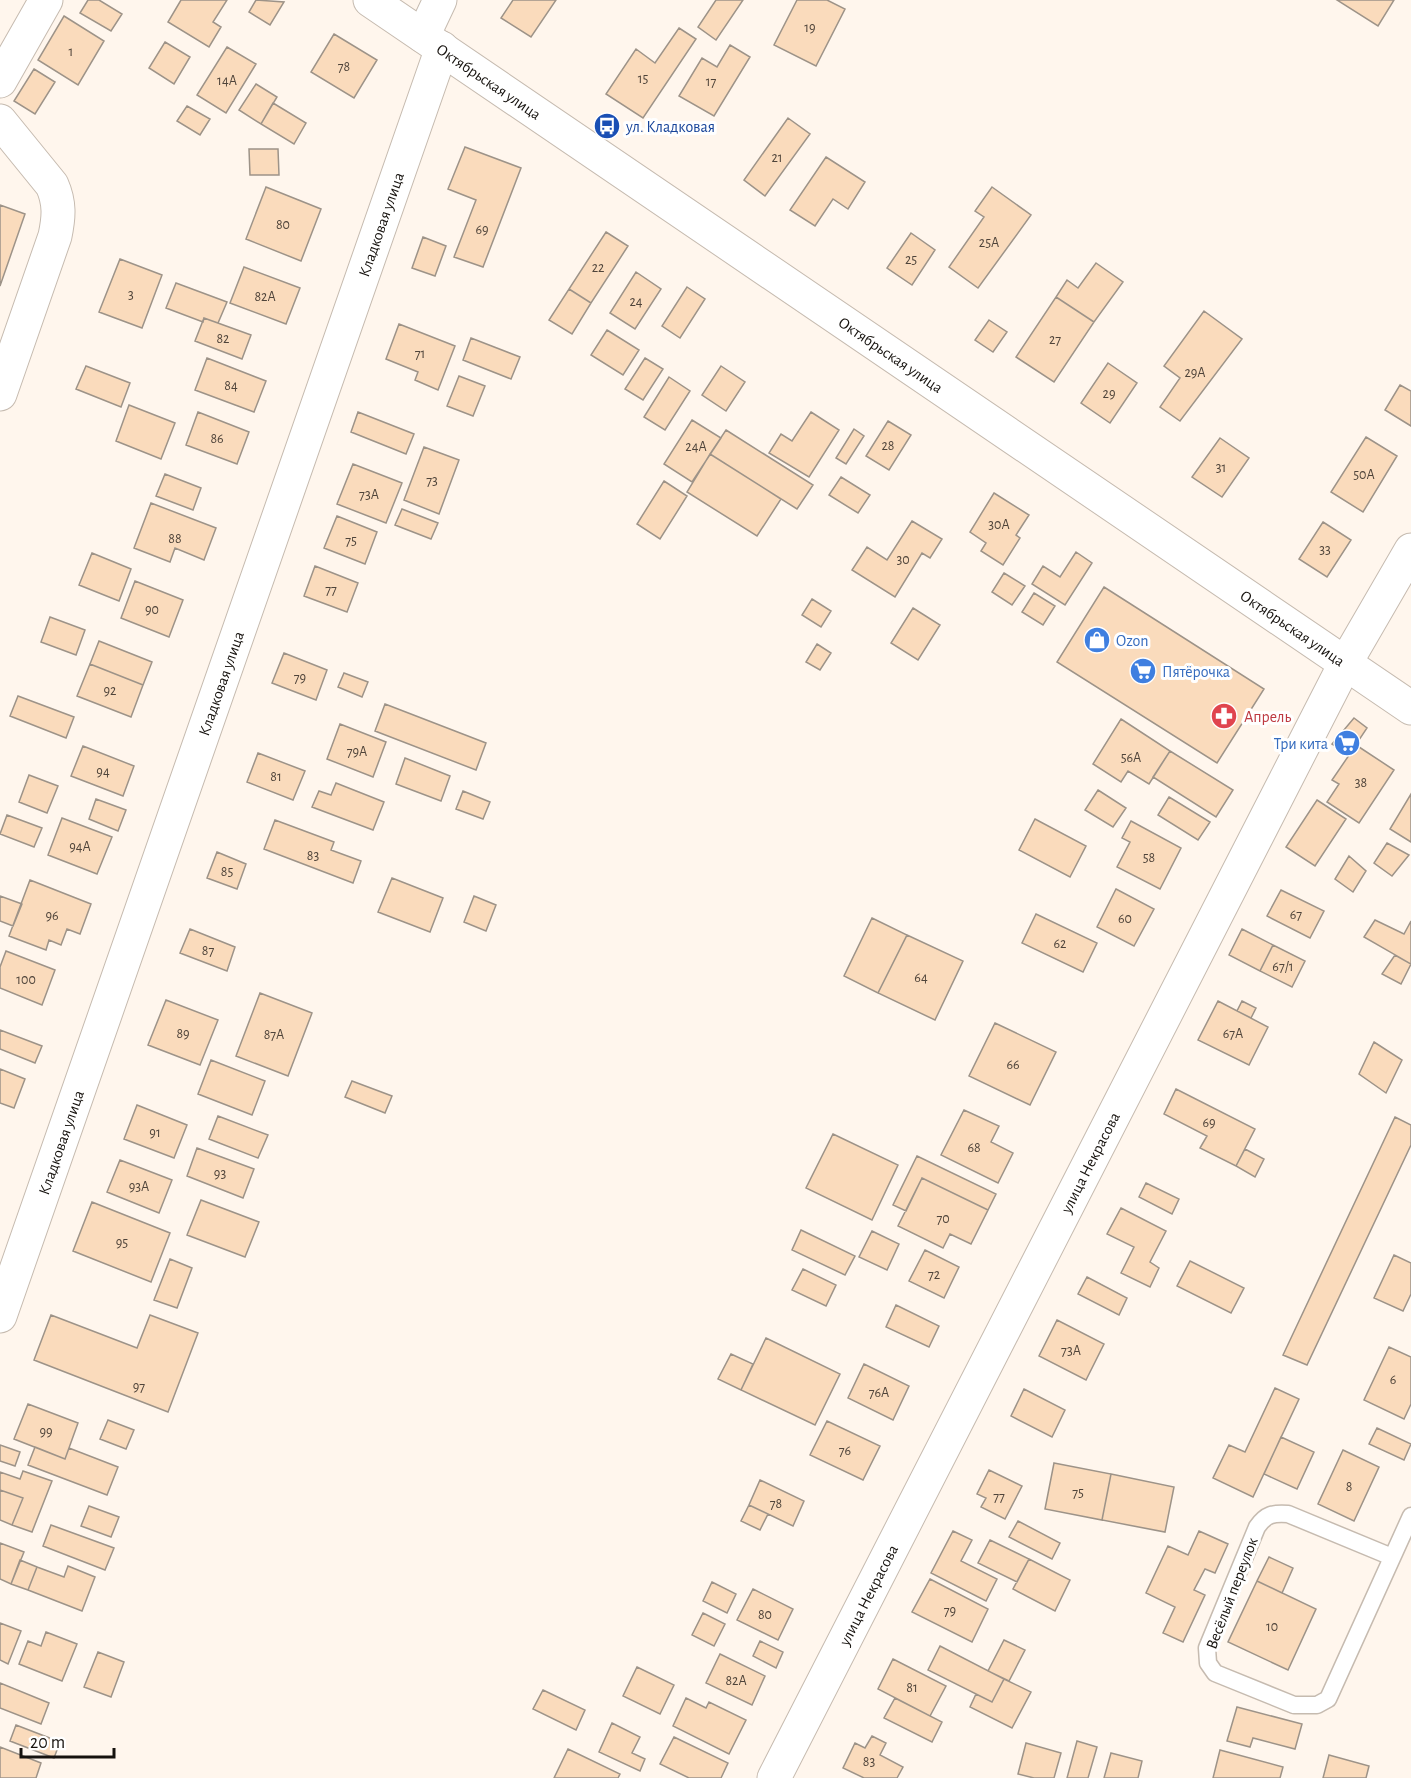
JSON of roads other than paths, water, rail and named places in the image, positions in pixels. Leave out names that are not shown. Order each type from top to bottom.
[{"type":"street","points":[[0,81],[46,0]]},
{"type":"street","name":"Октябрьская улица","points":[[370,0],[1411,708]]},
{"type":"street","name":"Кладковая улица","points":[[0,1316],[433,42],[440,0]]},
{"type":"street","points":[[0,121],[52,185],[60,209],[55,236],[0,394]]},
{"type":"street","name":"улица Некрасова","points":[[774,1778],[1346,662],[1411,550]]},
{"type":"lane","name":"Весёлый переулок","points":[[1392,1557],[1288,1514],[1275,1513],[1264,1517],[1257,1527],[1207,1648],[1208,1663],[1215,1673],[1294,1705],[1317,1705],[1328,1699],[1411,1516]]},
{"type":"place","name":"ул. Кладковая","points":[[607,126]]},
{"type":"place","name":"Ozon","points":[[1097,640]]},
{"type":"place","name":"Пятёрочка","points":[[1143,671]]},
{"type":"place","name":"Апрель","points":[[1224,716]]},
{"type":"place","name":"Три кита","points":[[1347,743]]}]
